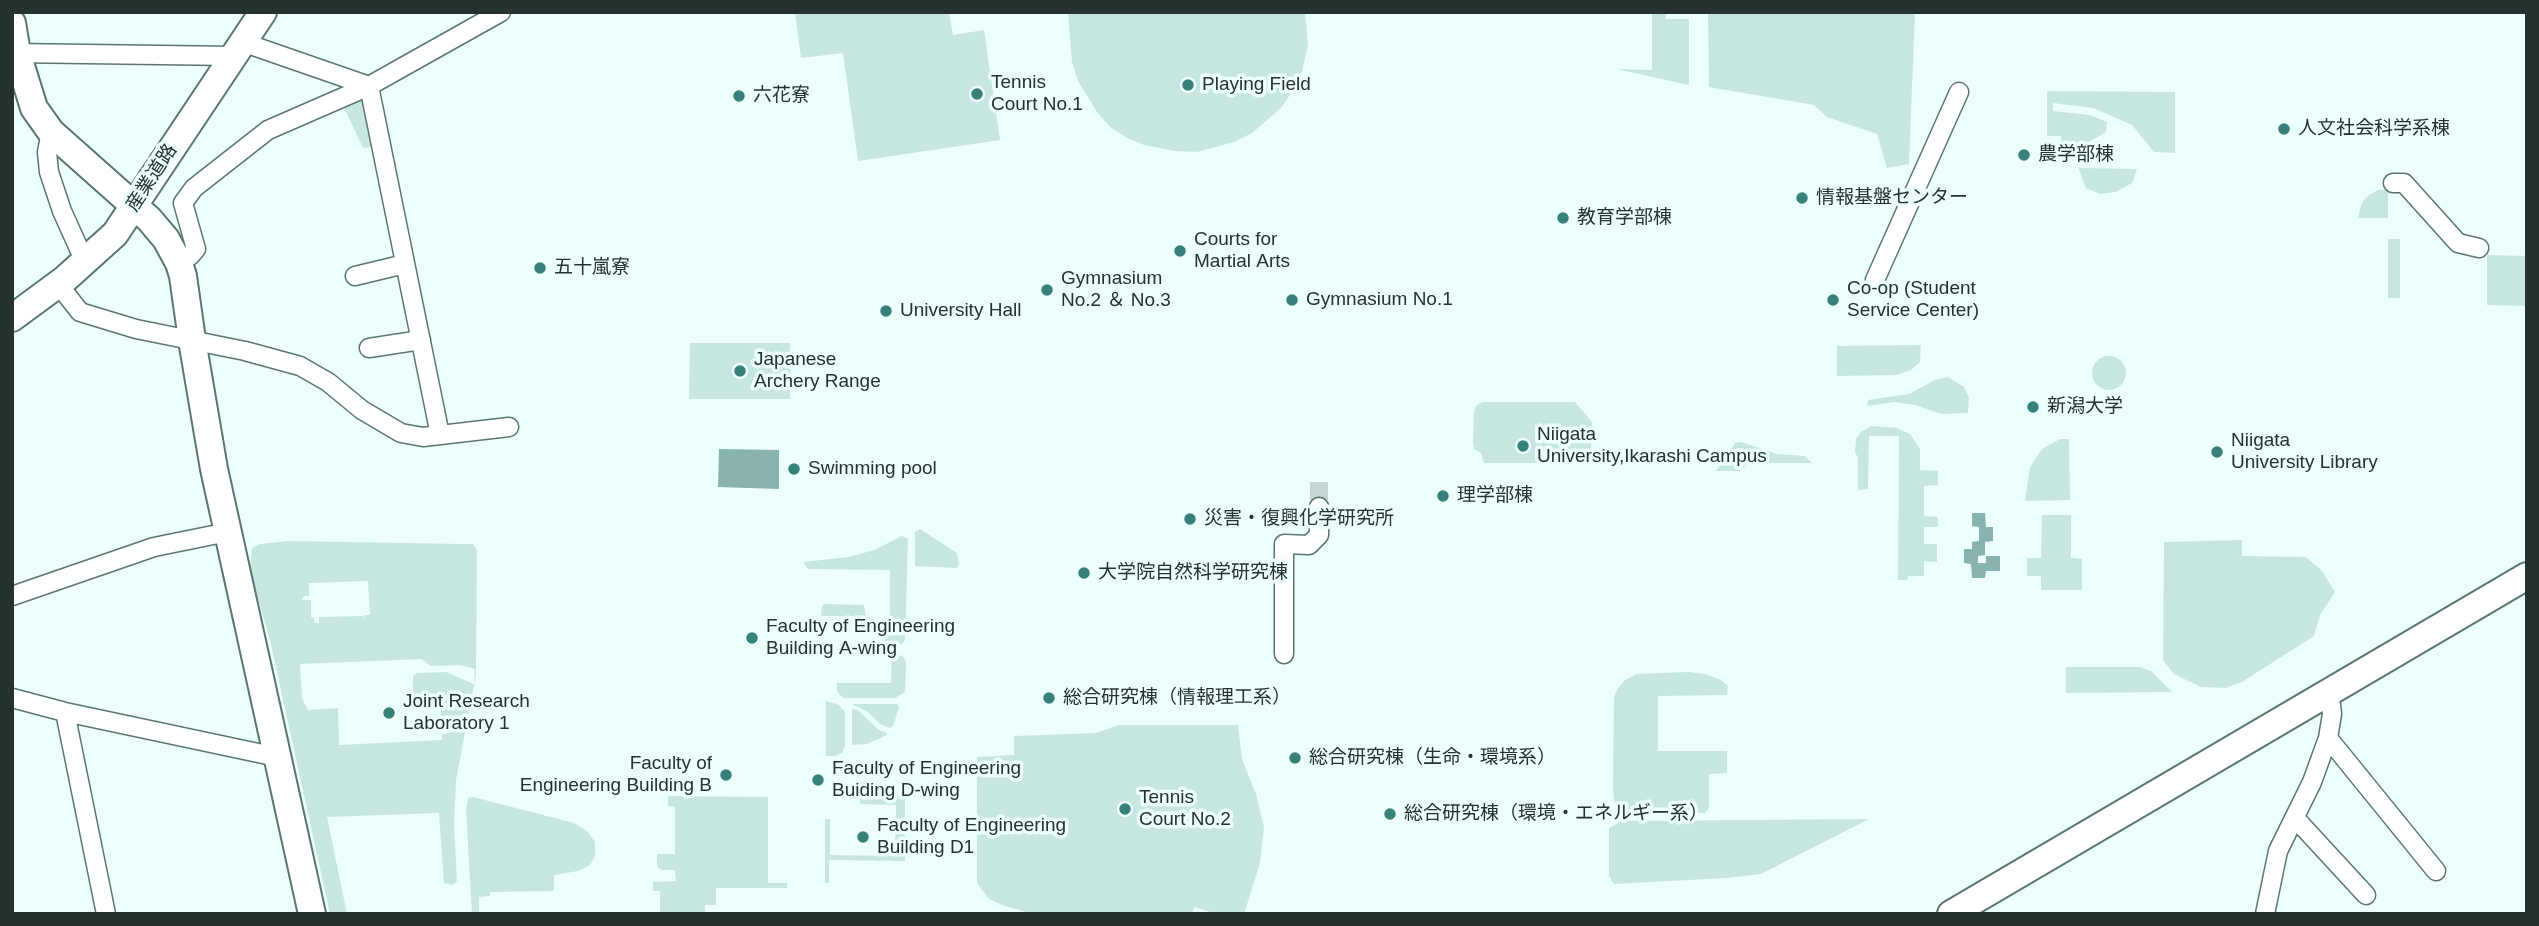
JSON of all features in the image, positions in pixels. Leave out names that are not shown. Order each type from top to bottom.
[{"type":"street","name":"産業道路","points":[[12,318],[85,262],[115,234],[263,12]]},
{"type":"street","points":[[177,258],[190,256],[196,249],[183,203],[194,188],[268,130],[369,86],[501,12]]},
{"type":"street","points":[[12,23],[15,53],[34,108],[51,132],[135,205],[166,239],[177,258],[183,276],[192,340],[228,532],[312,914]]},
{"type":"street","points":[[15,53],[237,49],[369,86]]},
{"type":"street","points":[[369,86],[440,435]]},
{"type":"street","points":[[1875,280],[1959,92]]},
{"type":"street","points":[[51,132],[47,152],[49,172],[62,211],[85,262]]},
{"type":"street","points":[[2393,183],[2404,183],[2458,243],[2479,248]]},
{"type":"street","points":[[355,276],[405,264]]},
{"type":"street","points":[[58,284],[80,312],[136,329],[300,366],[328,382],[362,410],[401,433],[423,437],[509,427]]},
{"type":"street","points":[[369,348],[421,340]]},
{"type":"street","points":[[1284,654],[1284,544],[1309,545],[1319,534],[1319,507]]},
{"type":"street","points":[[12,596],[154,547],[228,532]]},
{"type":"street","points":[[1951,914],[2527,576]]},
{"type":"street","points":[[2265,914],[2278,851],[2312,782],[2329,738],[2332,714],[2331,705],[2325,695]]},
{"type":"street","points":[[12,698],[65,712],[277,757]]},
{"type":"street","points":[[65,712],[106,914]]},
{"type":"street","points":[[2329,738],[2436,872]]},
{"type":"street","points":[[2295,818],[2366,895]]},
{"type":"shaded area","name":"Tennis Court No.1","points":[[795,12],[949,12],[953,35],[984,30],[1000,140],[858,161],[843,53],[801,58]]},
{"type":"shaded area","name":"Playing Field","points":[[1068,12],[1305,12],[1308,45],[1300,80],[1281,108],[1252,133],[1234,142],[1197,152],[1175,151],[1129,139],[1110,127],[1097,112],[1078,81],[1072,62]]},
{"type":"shaded area","points":[[1652,12],[1666,12],[1666,19],[1689,19],[1689,85],[1616,69],[1652,70]]},
{"type":"shaded area","points":[[1708,12],[1915,12],[1909,164],[1887,168],[1877,134],[1827,117],[1814,105],[1709,87]]},
{"type":"shaded area","points":[[2047,91],[2175,92],[2175,153],[2154,152],[2132,125],[2093,108],[2053,103],[2053,111],[2090,115],[2107,122],[2106,132],[2077,149],[2074,155],[2062,155],[2061,136],[2047,136]]},
{"type":"shaded area","points":[[363,92],[378,146],[363,148],[341,101]]},
{"type":"shaded area","points":[[2078,167],[2137,169],[2132,183],[2116,192],[2100,194],[2086,188]]},
{"type":"shaded area","points":[[2378,190],[2388,190],[2388,218],[2358,218],[2362,202]]},
{"type":"shaded area","points":[[2388,239],[2400,239],[2400,298],[2388,298]]},
{"type":"shaded area","points":[[2487,255],[2527,256],[2527,306],[2487,305]]},
{"type":"shaded area","name":"Japanese Archery Range","points":[[690,343],[790,343],[790,399],[689,399]]},
{"type":"shaded area","points":[[1921,345],[1920,362],[1911,370],[1896,375],[1837,376],[1837,346]]},
{"type":"shaded area","points":[[2109,356],[2121,361],[2126,373],[2121,385],[2109,390],[2097,385],[2092,373],[2097,361]]},
{"type":"shaded area","points":[[1948,377],[1964,387],[1969,398],[1968,413],[1941,414],[1915,405],[1894,402],[1867,406],[1868,400],[1909,394],[1935,380]]},
{"type":"shaded area","points":[[1482,402],[1575,402],[1592,422],[1591,453],[1584,456],[1580,463],[1484,463],[1481,453],[1474,449],[1473,442],[1474,411]]},
{"type":"shaded area","points":[[1872,426],[1897,428],[1910,434],[1920,449],[1920,470],[1938,471],[1938,485],[1924,486],[1924,516],[1938,517],[1938,527],[1924,527],[1924,544],[1937,544],[1937,562],[1924,561],[1924,576],[1908,576],[1907,580],[1898,580],[1899,436],[1869,436],[1868,489],[1858,490],[1856,439],[1861,432]]},
{"type":"shaded area","points":[[2060,439],[2069,439],[2070,500],[2025,501],[2030,467],[2042,449]]},
{"type":"shaded area","points":[[1741,442],[1777,454],[1805,456],[1812,463],[1749,463],[1739,471],[1716,471],[1735,443]]},
{"type":"shaded area","points":[[719,449],[779,450],[779,489],[718,487]]},
{"type":"shaded area","points":[[1972,513],[1985,513],[1986,527],[1993,527],[1993,541],[1985,542],[1985,555],[1978,556],[1978,563],[1986,563],[1986,556],[2000,556],[2000,571],[1986,571],[1985,578],[1972,578],[1971,564],[1964,563],[1964,549],[1972,549],[1972,542],[1979,541],[1979,527],[1972,526]]},
{"type":"shaded area","points":[[2042,515],[2071,515],[2071,558],[2082,559],[2082,590],[2041,590],[2041,576],[2027,576],[2027,558],[2041,558]]},
{"type":"shaded area","points":[[920,529],[957,553],[957,568],[915,566],[915,532]]},
{"type":"shaded area","points":[[902,536],[908,539],[905,640],[902,644],[892,644],[892,641],[886,641],[886,616],[890,616],[890,570],[808,569],[803,562],[849,557],[874,550]]},
{"type":"shaded area","points":[[2242,540],[2242,556],[2306,557],[2322,571],[2335,592],[2320,615],[2314,636],[2242,682],[2226,688],[2201,687],[2174,674],[2163,660],[2164,542]]},
{"type":"shaded area","points":[[289,541],[473,544],[477,550],[476,675],[456,780],[454,825],[457,881],[453,885],[444,883],[439,813],[327,817],[347,914],[330,914],[270,640],[250,571],[252,548],[260,544]],"holes":[[[368,581],[370,615],[365,615],[365,619],[364,616],[319,617],[319,623],[315,623],[311,617],[311,600],[302,600],[304,596],[309,596],[309,583]],[[422,659],[430,666],[460,665],[475,669],[474,684],[446,672],[417,673],[413,676],[413,706],[440,704],[441,718],[448,719],[449,731],[442,734],[442,740],[339,745],[338,708],[308,710],[302,698],[300,664]]]},
{"type":"shaded area","points":[[824,604],[864,605],[866,616],[821,616]]},
{"type":"shaded area","points":[[892,654],[903,656],[906,662],[905,691],[902,694],[895,698],[844,698],[839,694],[837,683],[891,683]]},
{"type":"shaded area","points":[[2066,667],[2140,667],[2151,671],[2172,692],[2066,693]]},
{"type":"shaded area","points":[[1688,672],[1721,680],[1728,686],[1727,695],[1658,696],[1658,751],[1727,751],[1727,773],[1709,774],[1709,808],[1705,813],[1622,812],[1615,807],[1613,789],[1614,697],[1618,688],[1625,680],[1637,674]]},
{"type":"shaded area","points":[[826,701],[839,705],[845,712],[845,745],[842,753],[835,756],[826,756]]},
{"type":"shaded area","points":[[852,704],[897,704],[899,707],[890,728]]},
{"type":"shaded area","points":[[852,709],[858,710],[887,735],[867,744],[852,745]]},
{"type":"shaded area","points":[[1119,725],[1238,725],[1242,759],[1256,794],[1264,827],[1260,863],[1244,914],[1217,914],[1194,907],[1192,914],[1033,914],[989,899],[977,883],[977,757],[1014,755],[1014,736],[1096,733]]},
{"type":"shaded area","points":[[860,795],[905,795],[905,861],[829,860],[829,883],[825,883],[825,819],[830,819],[830,855],[895,856],[896,805],[860,804]]},
{"type":"shaded area","points":[[668,796],[768,797],[768,883],[787,883],[787,888],[716,888],[716,905],[705,905],[705,913],[660,913],[660,891],[653,891],[653,882],[676,881],[675,870],[662,870],[657,867],[657,854],[675,854],[675,807],[668,806]]},
{"type":"shaded area","points":[[473,797],[574,823],[587,831],[595,842],[595,856],[590,865],[578,871],[554,875],[554,891],[490,892],[490,896],[479,897],[479,914],[472,914],[466,810],[468,798]]},
{"type":"shaded area","points":[[1869,819],[1761,874],[1614,884],[1609,876],[1609,828],[1622,821]]},
{"type":"tunnel","points":[[1319,482],[1319,507]]},
{"type":"place","name":"Playing Field","points":[[1188,85]]},
{"type":"place","name":"Tennis Court No.1","points":[[977,94]]},
{"type":"place","name":"六花寮","points":[[739,96]]},
{"type":"place","name":"人文社会科学系棟","points":[[2284,129]]},
{"type":"place","name":"農学部棟","points":[[2024,155]]},
{"type":"place","name":"情報基盤センター","points":[[1802,198]]},
{"type":"place","name":"教育学部棟","points":[[1563,218]]},
{"type":"place","name":"Courts for Martial Arts","points":[[1180,251]]},
{"type":"place","name":"五十嵐寮","points":[[540,268]]},
{"type":"place","name":"Gymnasium No.2 ＆ No.3","points":[[1047,290]]},
{"type":"place","name":"Gymnasium No.1","points":[[1292,300]]},
{"type":"place","name":"Co-op (Student Service Center)","points":[[1833,300]]},
{"type":"place","name":"University Hall","points":[[886,311]]},
{"type":"place","name":"Japanese Archery Range","points":[[740,371]]},
{"type":"place","name":"新潟大学","points":[[2033,407]]},
{"type":"place","name":"Niigata University,Ikarashi Campus","points":[[1523,446]]},
{"type":"place","name":"Niigata University Library","points":[[2217,452]]},
{"type":"place","name":"Swimming pool","points":[[794,469]]},
{"type":"place","name":"理学部棟","points":[[1443,496]]},
{"type":"place","name":"災害・復興化学研究所","points":[[1190,519]]},
{"type":"place","name":"大学院自然科学研究棟","points":[[1084,573]]},
{"type":"place","name":"Faculty of Engineering Building A-wing","points":[[752,638]]},
{"type":"place","name":"総合研究棟（情報理工系）","points":[[1049,698]]},
{"type":"place","name":"Joint Research Laboratory 1","points":[[389,713]]},
{"type":"place","name":"総合研究棟（生命・環境系）","points":[[1295,758]]},
{"type":"place","name":"Faculty of Engineering Building B","points":[[726,775]]},
{"type":"place","name":"Faculty of Engineering Buiding D-wing","points":[[818,780]]},
{"type":"place","name":"Tennis Court No.2","points":[[1125,809]]},
{"type":"place","name":"総合研究棟（環境・エネルギー系）","points":[[1390,814]]},
{"type":"place","name":"Faculty of Engineering Building D1","points":[[863,837]]}]
